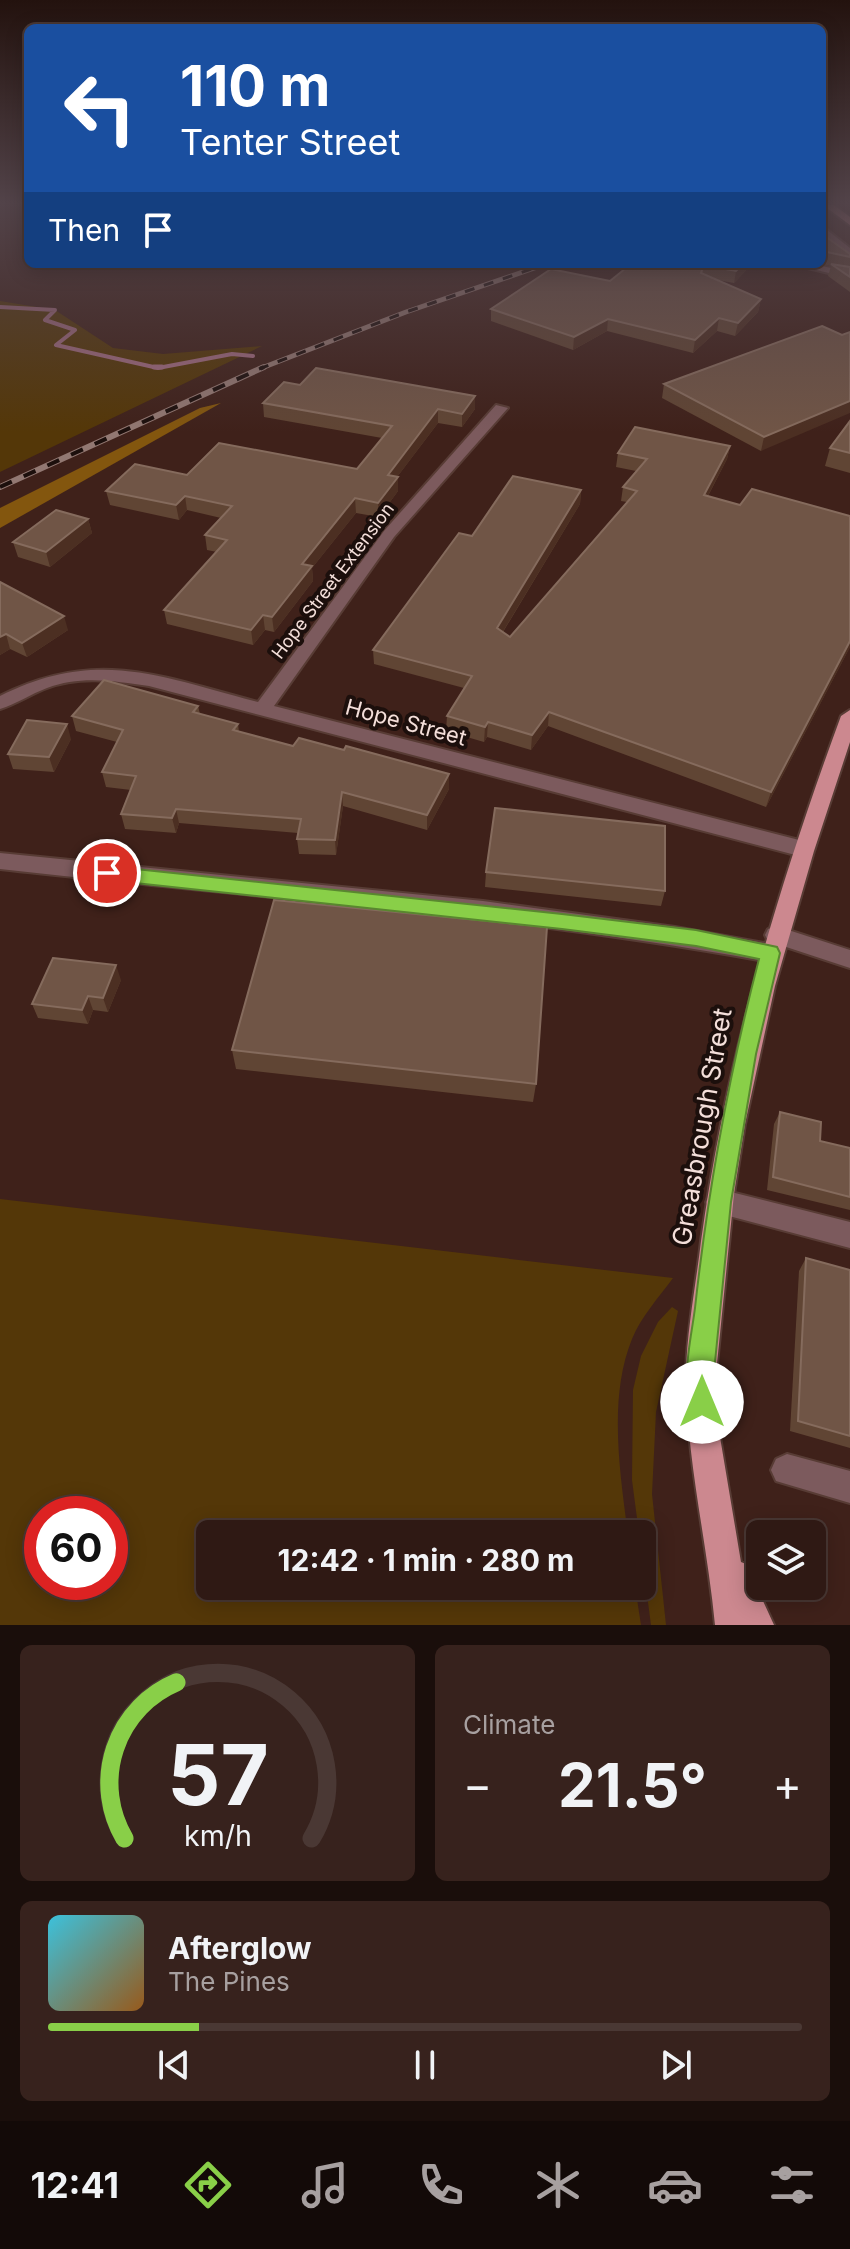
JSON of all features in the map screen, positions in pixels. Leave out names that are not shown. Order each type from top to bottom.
[{"type":"main road","name":"Greasbrough Street","points":[[732,1625],[727,1561],[705,1462],[701,1372],[719,1202],[745,1054],[773,944],[850,716]]},
{"type":"main road","name":"Greasbrough Street","points":[[727,1561],[757,1625]]},
{"type":"street","name":"Hope Street Extension","points":[[263,709],[389,534],[501,408]]},
{"type":"street","name":"Hope Street","points":[[0,703],[45,679],[96,672],[149,680],[803,849]]},
{"type":"street","points":[[0,861],[773,944],[850,959]]},
{"type":"street","points":[[719,1202],[850,1235]]},
{"type":"street","points":[[787,1470],[850,1487]]},
{"type":"shaded area","points":[[0,301],[55,310],[113,348],[163,354],[262,346],[0,472]]},
{"type":"shaded area","points":[[221,403],[0,528],[0,508],[200,408]]},
{"type":"shaded area","points":[[0,1199],[673,1278],[632,1339],[620,1386],[618,1436],[626,1520],[196,1520],[196,1600],[637,1600],[641,1625],[0,1625]]},
{"type":"shaded area","points":[[672,1307],[678,1311],[656,1412],[652,1494],[655,1520],[637,1520],[632,1480],[633,1390],[641,1356],[658,1322]]},
{"type":"shaded area","points":[[656,1531],[666,1625],[651,1625],[648,1600],[656,1600]]},
{"type":"building","points":[[533,281],[719,281],[761,299],[738,323],[719,318],[695,340],[608,319],[574,337],[491,309]]},
{"type":"building","points":[[822,326],[842,335],[850,332],[850,401],[764,437],[664,384]]},
{"type":"building","points":[[316,368],[475,396],[462,414],[438,409],[388,475],[398,477],[378,503],[355,498],[302,564],[312,566],[272,617],[263,615],[251,630],[164,610],[227,540],[205,535],[232,506],[185,496],[176,505],[106,491],[135,464],[187,475],[219,443],[357,469],[392,426],[263,403],[284,382],[300,385]]},
{"type":"building","points":[[850,421],[850,453],[830,448]]},
{"type":"building","points":[[635,427],[730,446],[704,495],[740,505],[752,489],[850,516],[850,641],[771,792],[549,712],[532,735],[488,722],[485,727],[447,716],[472,676],[373,650],[459,533],[472,536],[513,476],[581,490],[497,628],[510,637],[637,491],[623,487],[647,459],[618,453]]},
{"type":"building","points":[[56,510],[88,519],[46,552],[13,542]]},
{"type":"building","points":[[0,582],[64,616],[22,643],[6,634],[0,637]]},
{"type":"building","points":[[104,680],[198,706],[193,712],[238,724],[233,730],[293,746],[299,738],[344,750],[346,746],[449,774],[427,815],[342,792],[335,840],[297,839],[301,819],[176,809],[172,818],[121,814],[136,776],[102,772],[123,730],[72,716]]},
{"type":"building","points":[[27,720],[67,724],[49,757],[8,754]]},
{"type":"building","points":[[495,808],[665,826],[665,891],[486,872]]},
{"type":"building","points":[[274,900],[547,927],[536,1084],[232,1050]]},
{"type":"building","points":[[53,958],[116,965],[103,998],[88,996],[82,1010],[32,1004]]},
{"type":"building","points":[[780,1112],[821,1122],[820,1141],[850,1148],[850,1197],[773,1177]]},
{"type":"building","points":[[806,1258],[850,1270],[850,1436],[798,1421]]},
{"type":"waterway","points":[[0,307],[55,310],[45,320],[75,330],[56,345],[158,368],[232,354],[253,356]]},
{"type":"waterway","points":[[154,367],[162,367]]},
{"type":"railway","points":[[263,367],[497,281]]},
{"type":"railway","points":[[0,487],[263,367]]},
{"type":"railway","points":[[259,369],[263,367]]},
{"type":"route","points":[[107,873],[562,921],[696,938],[770,953],[745,1054],[719,1202],[701,1372],[702,1402]]}]
